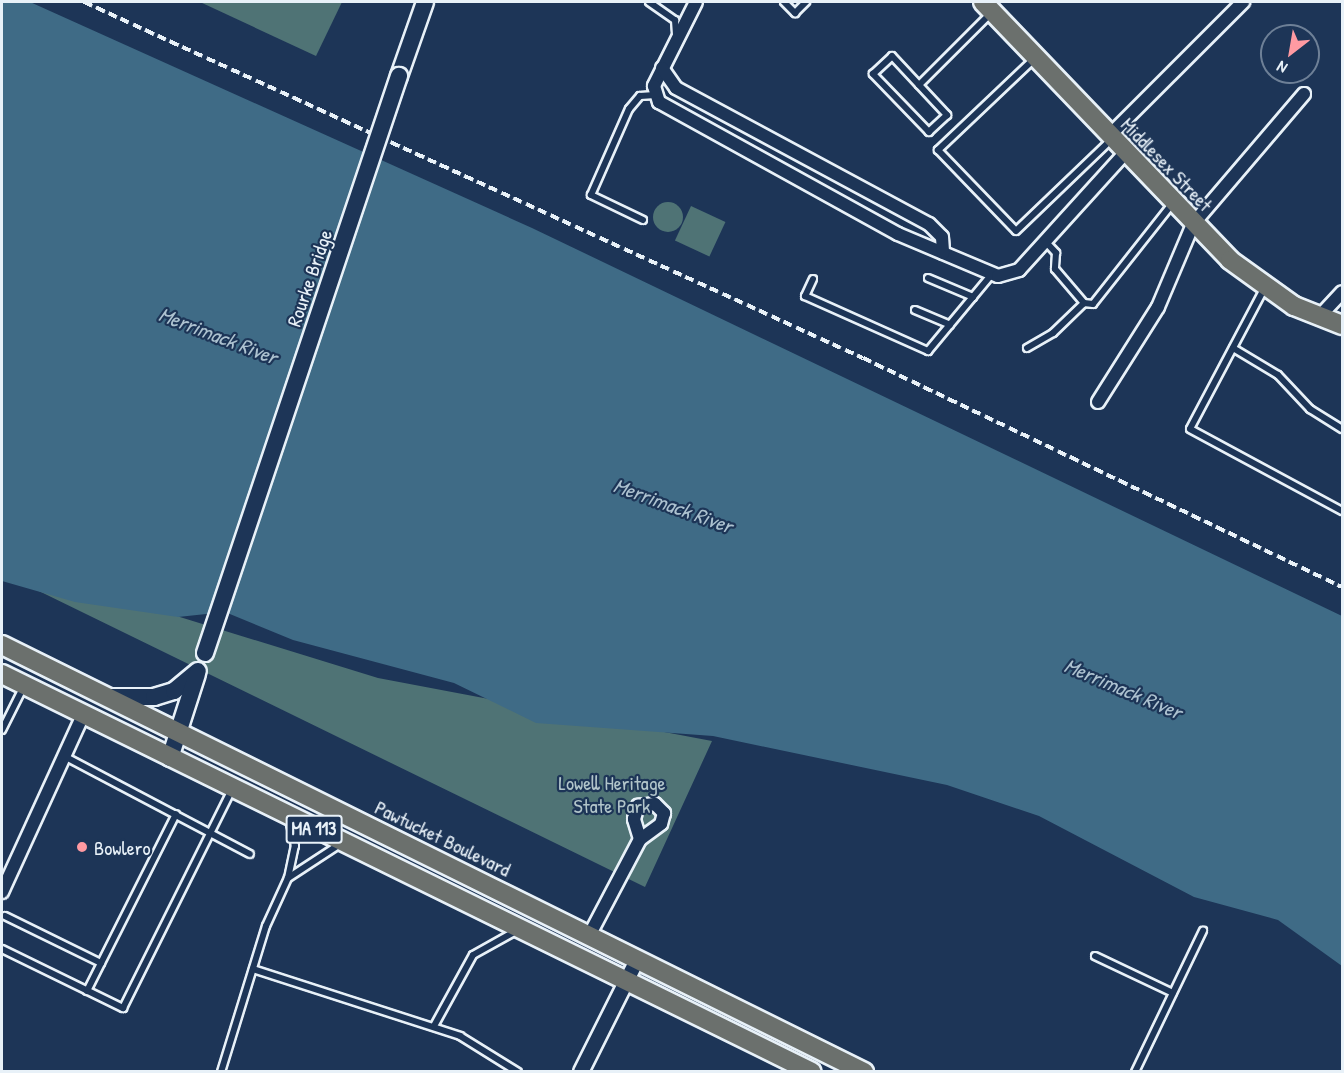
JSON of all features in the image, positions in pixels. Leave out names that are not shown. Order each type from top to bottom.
[{"type":"main road","name":"Rourke Bridge","points":[[170,758],[425,2]]},
{"type":"main road","name":"Middlesex Street","points":[[988,6],[1173,204],[1264,288],[1319,317],[1342,325]]},
{"type":"main road","name":"Pawtucket Boulevard","points":[[2,645],[177,734],[590,934],[864,1071]]},
{"type":"main road","name":"Rourke Bridge","points":[[80,685],[133,700],[174,691],[198,671]]},
{"type":"main road","name":"MA 113","points":[[2,674],[627,981],[787,1066],[812,1071]]},
{"type":"street","points":[[696,2],[676,36],[662,68],[655,95],[665,106],[942,253],[992,274],[1019,270],[1125,153]]},
{"type":"street","points":[[1111,137],[1243,2]]},
{"type":"street","points":[[662,68],[676,88],[929,224],[942,237],[942,253]]},
{"type":"street","points":[[1098,402],[1158,307],[1193,224],[1304,94]]},
{"type":"street","points":[[1319,317],[1342,292]]},
{"type":"street","points":[[2,892],[83,715]]},
{"type":"street","points":[[590,934],[640,839]]},
{"type":"street","points":[[581,1071],[638,958]]},
{"type":"lane","points":[[649,2],[675,20],[676,36]]},
{"type":"lane","points":[[784,2],[795,13],[806,2]]},
{"type":"lane","points":[[919,85],[988,6]]},
{"type":"lane","points":[[891,56],[919,85],[947,115],[929,132],[873,74],[891,56]]},
{"type":"lane","points":[[1036,57],[938,150],[1016,231],[1111,137]]},
{"type":"lane","points":[[643,220],[591,195],[630,109],[640,96],[655,95]]},
{"type":"lane","points":[[1044,240],[1056,253],[1054,269],[1084,303],[1093,304],[1123,272],[1173,204]]},
{"type":"lane","points":[[813,279],[805,296],[928,351],[992,274]]},
{"type":"lane","points":[[928,278],[974,297]]},
{"type":"lane","points":[[1264,288],[1190,429],[1342,511]]},
{"type":"lane","points":[[1027,348],[1053,333],[1084,303]]},
{"type":"lane","points":[[915,310],[950,325]]},
{"type":"lane","points":[[1233,348],[1278,375],[1310,410],[1342,429]]},
{"type":"lane","points":[[2,730],[24,686]]},
{"type":"lane","points":[[64,756],[250,854]]},
{"type":"lane","points":[[2,950],[123,1008],[232,788]]},
{"type":"lane","points":[[87,991],[176,814]]},
{"type":"lane","points":[[221,1071],[253,969],[288,878],[295,846],[289,816]]},
{"type":"lane","points":[[288,878],[343,843]]},
{"type":"lane","points":[[5,916],[101,963]]},
{"type":"lane","points":[[434,1026],[459,970],[473,955],[520,930]]},
{"type":"lane","points":[[1135,1071],[1203,931]]},
{"type":"lane","points":[[1095,956],[1173,993]]},
{"type":"lane","points":[[253,969],[434,1026],[484,1047],[518,1071]]},
{"type":"green space","points":[[200,2],[342,2],[316,56]]},
{"type":"green space","points":[[668,202],[679,206],[683,217],[679,228],[668,232],[657,228],[653,217],[657,206]]},
{"type":"green space","points":[[691,206],[725,222],[709,256],[675,240]]},
{"type":"green space","name":"Lowell Heritage State Park","points":[[2,550],[128,601],[378,678],[712,741],[645,887],[2,573]]},
{"type":"water","name":"Merrimack River","points":[[2,2],[30,2],[532,228],[1342,616],[1342,966],[1278,920],[1194,897],[1039,816],[947,785],[713,736],[536,723],[454,683],[293,640],[225,612],[178,617],[75,602],[2,581]]},
{"type":"railway","points":[[84,2],[863,358],[1342,587]]},
{"type":"place","name":"Bowlero","points":[[82,847]]}]
